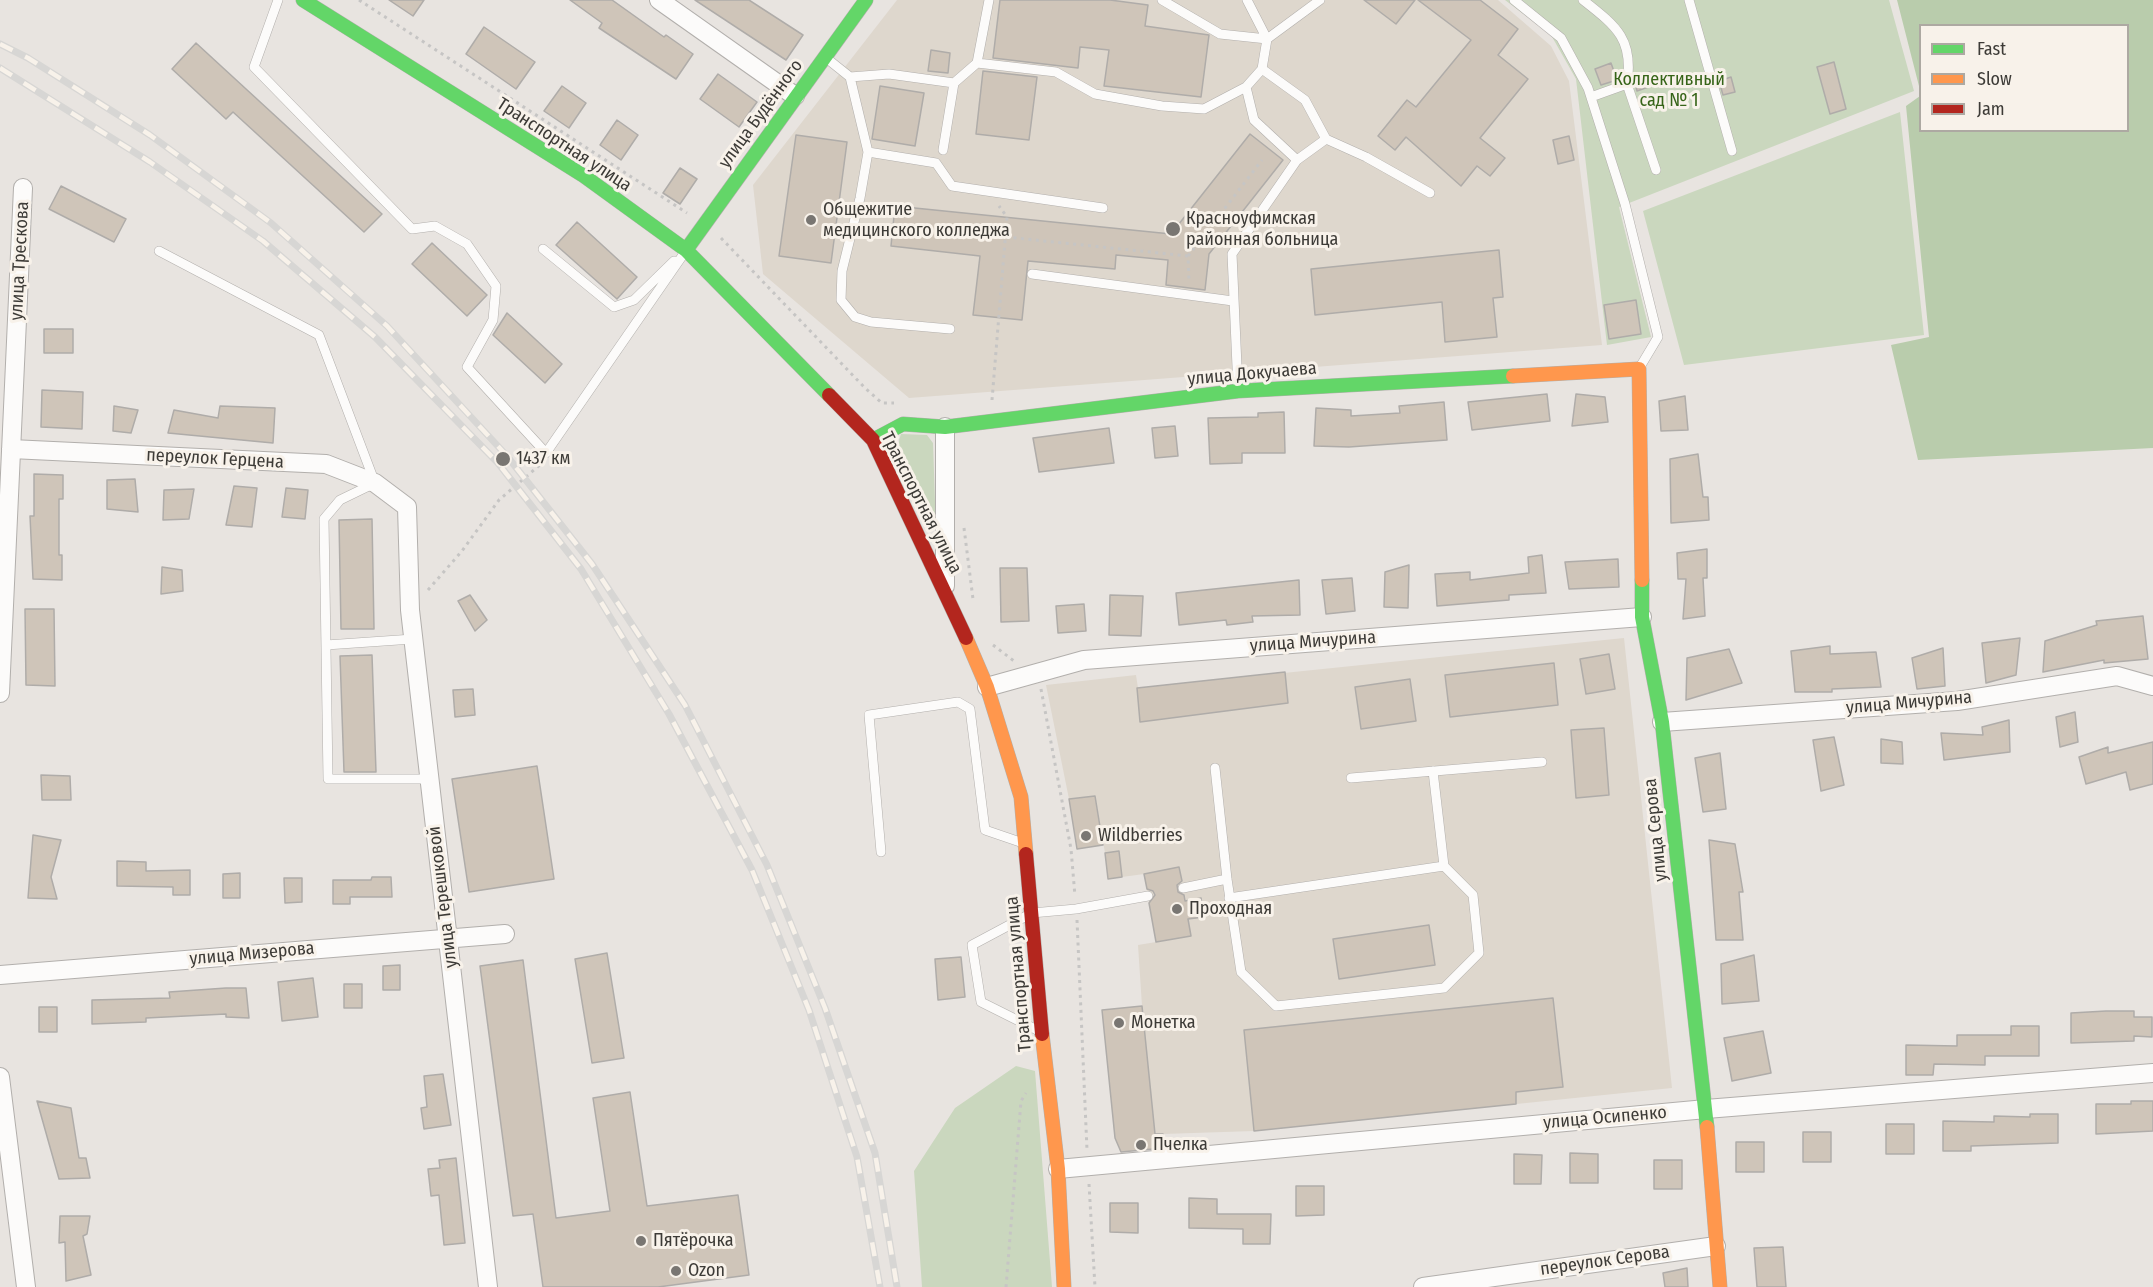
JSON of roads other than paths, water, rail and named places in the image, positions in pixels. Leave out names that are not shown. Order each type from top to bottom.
[{"type":"street","name":"Транспортная улица","points":[[303,0],[584,176],[686,250],[873,440],[945,591],[987,687],[1021,797],[1042,1033],[1058,1169],[1064,1287]]},
{"type":"street","points":[[659,0],[795,96]]},
{"type":"street","name":"улица Будённого","points":[[686,250],[795,96],[864,4]]},
{"type":"street","name":"улица Трескова","points":[[0,693],[23,188]]},
{"type":"street","name":"улица Докучаева","points":[[873,440],[903,424],[945,427],[1238,391],[1639,369]]},
{"type":"street","name":"улица Серова","points":[[1639,369],[1642,617],[1662,722],[1706,1109],[1720,1287]]},
{"type":"street","points":[[945,427],[945,591]]},
{"type":"street","name":"переулок Герцена","points":[[11,449],[326,464],[375,483],[407,507]]},
{"type":"street","name":"улица Терешковой","points":[[407,507],[413,639],[488,1287]]},
{"type":"street","name":"улица Мичурина","points":[[987,687],[1084,660],[1642,617]]},
{"type":"street","name":"улица Мичурина","points":[[1662,722],[1957,701],[2117,676],[2153,686]]},
{"type":"street","name":"улица Мизерова","points":[[0,975],[505,934]]},
{"type":"street","name":"улица Осипенко","points":[[1058,1169],[1706,1109],[2153,1072]]},
{"type":"street","points":[[0,1077],[7,1194],[26,1287]]},
{"type":"street","name":"переулок Серова","points":[[1423,1287],[1716,1246]]},
{"type":"lane","points":[[278,0],[254,67],[412,229],[435,226],[467,244],[496,286],[493,320],[467,367],[546,453],[686,250]]},
{"type":"lane","points":[[864,4],[878,0]]},
{"type":"lane","points":[[943,150],[954,83],[977,63],[989,0]]},
{"type":"lane","points":[[1162,0],[1220,34],[1267,39],[1320,0]]},
{"type":"lane","points":[[977,63],[1056,72],[1095,94],[1162,106],[1204,110],[1246,87],[1262,69],[1267,39],[1247,0]]},
{"type":"lane","points":[[1514,0],[1561,38],[1591,97],[1625,204],[1658,337],[1639,369]]},
{"type":"lane","points":[[1583,0],[1611,21],[1627,45],[1630,65],[1627,84],[1656,170]]},
{"type":"lane","points":[[1689,0],[1732,151]]},
{"type":"lane","points":[[824,56],[850,77],[867,152],[860,198],[842,271],[841,300],[855,317],[871,322],[950,329]]},
{"type":"lane","points":[[1262,69],[1305,100],[1326,139],[1366,157],[1430,193]]},
{"type":"lane","points":[[850,77],[889,74],[954,83]]},
{"type":"lane","points":[[1591,97],[1627,84]]},
{"type":"lane","points":[[1246,87],[1254,120],[1298,160]]},
{"type":"lane","points":[[1238,391],[1233,254],[1298,160],[1326,139]]},
{"type":"lane","points":[[867,152],[936,163],[952,186],[1103,208]]},
{"type":"lane","points":[[543,249],[614,306],[634,300],[686,250]]},
{"type":"lane","points":[[159,251],[319,335],[375,483],[340,500],[324,519],[328,779],[430,779]]},
{"type":"lane","points":[[1032,274],[1233,301]]},
{"type":"lane","points":[[326,645],[413,639]]},
{"type":"lane","points":[[881,852],[869,715],[958,702],[970,709],[985,830],[1026,843]]},
{"type":"lane","points":[[1351,778],[1542,762]]},
{"type":"lane","points":[[1215,768],[1229,898],[1241,972],[1276,1006],[1444,988],[1479,953],[1473,894],[1444,866],[1433,771]]},
{"type":"lane","points":[[1229,898],[1444,866]]},
{"type":"lane","points":[[1183,888],[1227,879]]},
{"type":"lane","points":[[1042,1033],[981,1002],[972,945],[1032,913],[1076,909],[1148,896]]},
{"type":"railway","points":[[0,44],[28,58],[150,135],[271,223],[387,326],[507,456],[592,564],[685,705],[767,865],[825,1008],[875,1153],[897,1287]]},
{"type":"railway","points":[[0,68],[150,162],[263,241],[375,337],[498,463],[581,569],[669,714],[752,870],[809,1010],[857,1157],[880,1287]]},
{"type":"place","name":"Общежитие медицинского колледжа","points":[[811,220]]},
{"type":"place","name":"Красноуфимская районная больница","points":[[1173,229]]},
{"type":"place","name":"1437 км","points":[[503,459]]},
{"type":"place","name":"Wildberries","points":[[1086,836]]},
{"type":"place","name":"Проходная","points":[[1177,909]]},
{"type":"place","name":"Монетка","points":[[1119,1023]]},
{"type":"place","name":"Пчелка","points":[[1141,1145]]},
{"type":"place","name":"Пятёрочка","points":[[641,1241]]},
{"type":"place","name":"Ozon","points":[[676,1271]]},
{"type":"park label","name":"Коллективный сад № 1","points":[[1669,90]]}]
